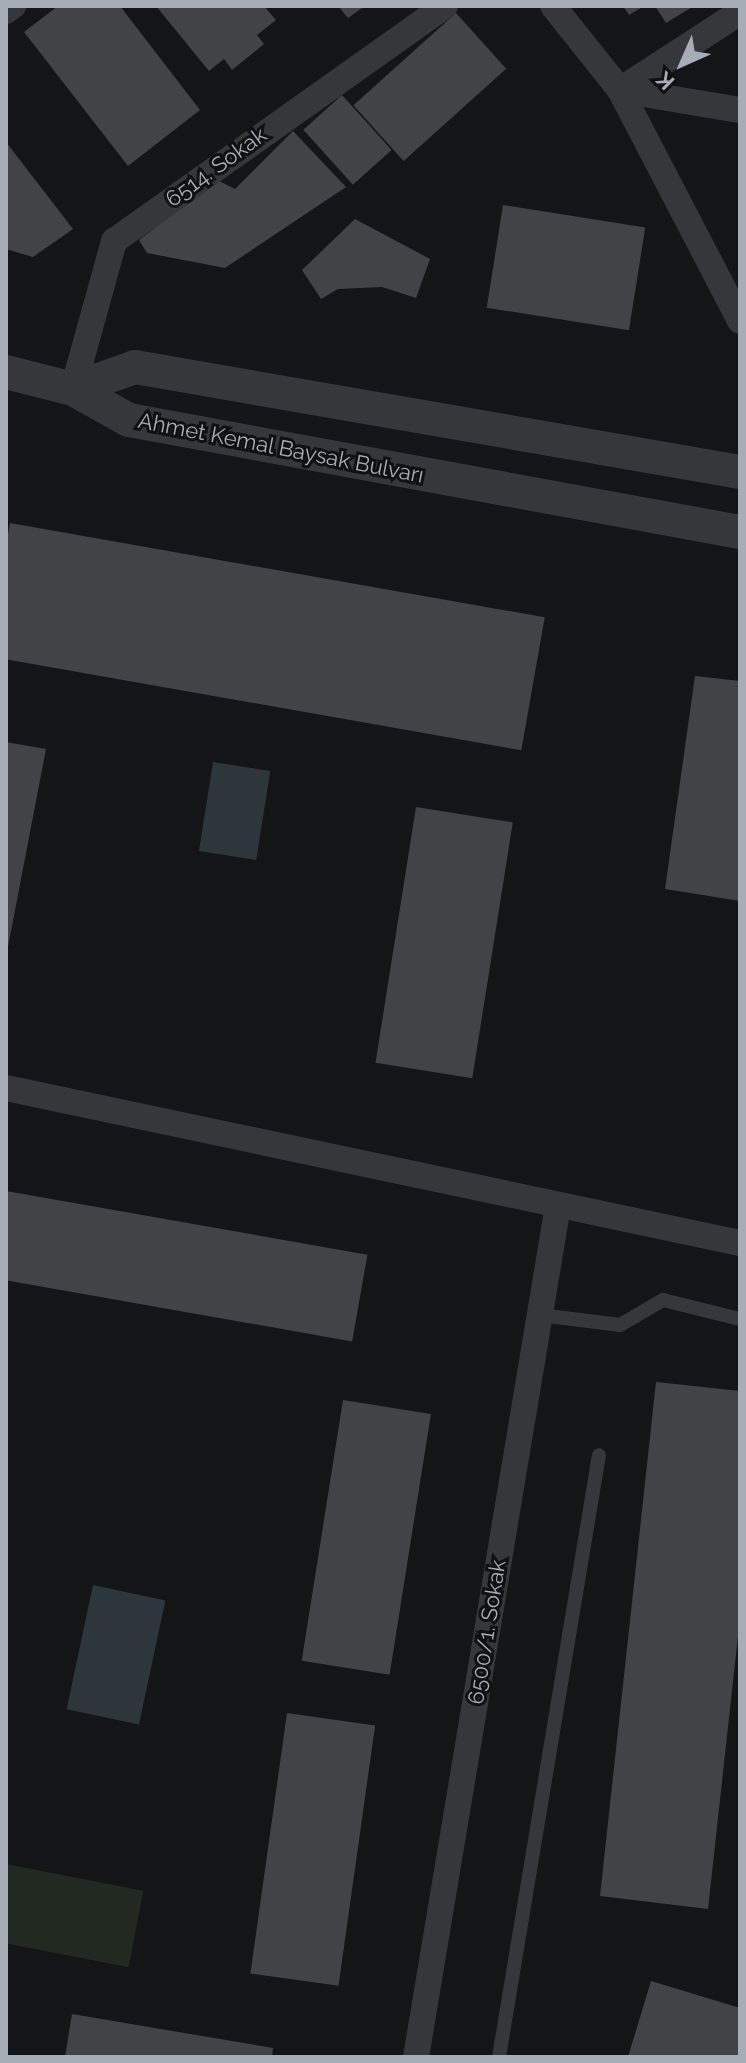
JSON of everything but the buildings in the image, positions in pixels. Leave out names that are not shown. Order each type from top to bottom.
[{"type":"street","points":[[6,11],[13,6]]},
{"type":"street","name":"6514. Sokak","points":[[73,389],[114,241],[445,6]]},
{"type":"street","points":[[553,6],[620,90],[740,321]]},
{"type":"street","points":[[620,90],[740,12]]},
{"type":"street","points":[[620,90],[740,110]]},
{"type":"street","points":[[73,389],[135,367],[740,472]]},
{"type":"street","name":"Ahmet Kemal Baysak Bulvarı","points":[[6,372],[73,389],[129,420],[740,532]]},
{"type":"street","points":[[13,1094],[740,1243]]},
{"type":"street","name":"6500/1. Sokak","points":[[416,2057],[558,1206]]},
{"type":"lane","points":[[540,1315],[620,1325],[663,1300],[740,1319]]},
{"type":"lane","points":[[499,2057],[599,1455]]},
{"type":"shaded area","points":[[213,762],[270,771],[256,860],[199,851]]},
{"type":"shaded area","points":[[93,1585],[165,1600],[139,1725],[67,1709]]},
{"type":"shaded area","points":[[6,1864],[143,1891],[129,1967],[6,1943]]}]
